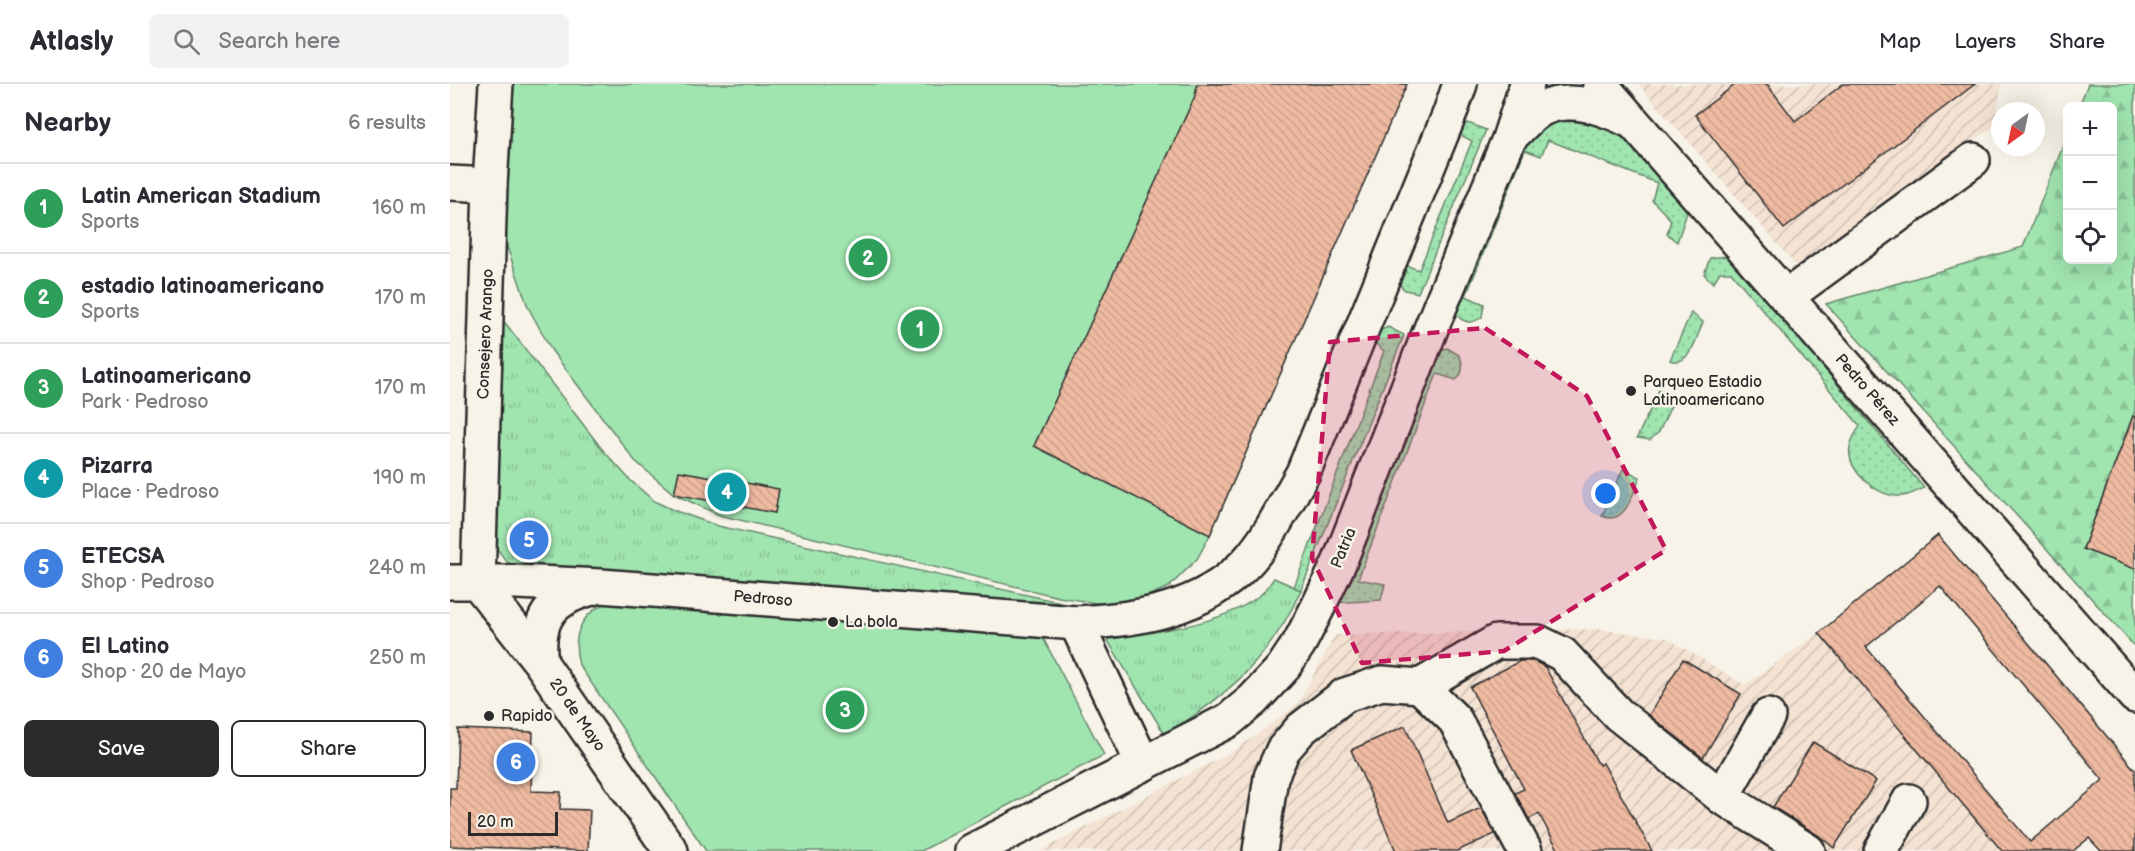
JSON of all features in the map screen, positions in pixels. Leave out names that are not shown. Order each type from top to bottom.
[{"type":"street","name":"Consejero Arango","points":[[464,583],[496,84]]},
{"type":"street","points":[[1143,764],[1076,623],[1113,622],[1180,606],[1211,592],[1247,562],[1303,473],[1460,84]]},
{"type":"street","name":"Patria","points":[[972,851],[1019,840],[1143,764],[1228,720],[1253,700],[1282,669],[1300,642],[1339,563],[1432,326],[1509,139],[1527,84]]},
{"type":"street","name":"Pedro Pérez","points":[[1600,84],[2135,696]]},
{"type":"street","points":[[1509,139],[1542,109],[1559,104],[1581,103],[1607,110],[1631,121]]},
{"type":"street","points":[[1786,297],[1974,160]]},
{"type":"street","points":[[450,183],[490,184]]},
{"type":"street","name":"Pedroso","points":[[464,583],[517,582],[601,586],[1076,623]]},
{"type":"street","name":"20 de Mayo","points":[[464,583],[541,663],[671,851]]},
{"type":"street","points":[[541,663],[540,634],[548,614],[566,596],[601,586]]},
{"type":"street","points":[[1260,851],[1271,777],[1283,750],[1301,729],[1345,695],[1382,683],[1420,686],[1496,642],[1538,642],[1562,654],[1618,714],[1722,797],[1808,851]]},
{"type":"street","points":[[1420,686],[1455,720],[1525,851]]},
{"type":"street","points":[[1722,797],[1768,716]]},
{"type":"street","points":[[1881,851],[1910,801]]},
{"type":"highlighted area","points":[[1485,328],[1587,396],[1666,550],[1504,651],[1362,663],[1312,558],[1330,342]]},
{"type":"shaded area","points":[[1638,84],[2002,84],[1999,102],[1991,102],[1991,128],[1800,270]]},
{"type":"shaded area","points":[[1598,629],[1667,638],[1745,685],[1819,633],[2002,851],[1040,851],[1237,749],[1298,704],[1335,635]]},
{"type":"green space","points":[[514,84],[1405,84],[1210,535],[1197,559],[1169,587],[1130,603],[1096,603],[1059,597],[719,515],[674,494],[635,461],[552,351],[528,307],[507,247],[503,202]]},
{"type":"green space","points":[[2088,84],[2135,84],[2135,411],[2083,548],[2135,569],[2135,647],[1826,304],[2023,247],[2063,146],[2063,264],[2117,264],[2117,102],[2081,102]]},
{"type":"green space","points":[[1567,114],[1614,127],[1688,210],[1677,242],[1667,234],[1671,220],[1652,200],[1657,183],[1548,140],[1541,156],[1525,150],[1466,296],[1484,304],[1482,317],[1471,322],[1464,321],[1455,313],[1529,132]]},
{"type":"green space","points":[[1468,123],[1486,130],[1418,293],[1405,290],[1398,279],[1403,268],[1408,266],[1419,270],[1472,141],[1457,133],[1461,126]]},
{"type":"green space","points":[[1727,256],[1732,258],[1924,488],[1904,496],[1888,495],[1871,486],[1857,472],[1850,456],[1850,447],[1860,426],[1731,272],[1720,272],[1713,283],[1704,274],[1710,258]]},
{"type":"green space","points":[[1691,313],[1703,322],[1692,349],[1683,359],[1670,360]]},
{"type":"green space","points":[[499,315],[602,449],[630,480],[654,501],[718,526],[1054,601],[1084,612],[519,567],[507,562],[489,538]]},
{"type":"green space","points":[[1388,327],[1404,335],[1301,590],[1294,587],[1384,351],[1374,342],[1376,332]]},
{"type":"green space","points":[[1447,348],[1459,355],[1462,372],[1456,380],[1437,374],[1358,579],[1385,584],[1381,600],[1332,603],[1440,350]]},
{"type":"green space","points":[[1659,390],[1675,397],[1659,432],[1650,440],[1637,438]]},
{"type":"green space","points":[[1623,469],[1640,477],[1631,499],[1617,517],[1602,516]]},
{"type":"green space","points":[[1274,578],[1301,590],[1276,636],[1261,656],[1228,690],[1165,735],[1105,636],[1144,633],[1206,621],[1243,606],[1259,596]]},
{"type":"green space","points":[[611,600],[1043,638],[1104,755],[921,851],[706,851],[579,665],[576,643],[581,626],[592,612]]},
{"type":"building","points":[[1197,84],[1407,84],[1210,535],[1034,446],[1195,96]]},
{"type":"building","points":[[1736,84],[1767,84],[1795,121],[1843,84],[1975,84],[1784,229],[1695,115]]},
{"type":"building","points":[[2133,416],[2135,417],[2135,569],[2083,549]]},
{"type":"building","points":[[679,471],[779,489],[775,513],[674,494]]},
{"type":"building","points":[[1938,535],[2135,770],[2135,851],[2101,851],[2089,838],[2073,851],[2002,851],[1819,633]],"holes":[[[1940,586],[2103,780],[2030,842],[1866,647]]]},
{"type":"building","points":[[1683,659],[1741,694],[1703,758],[1649,715]]},
{"type":"building","points":[[1520,661],[1534,661],[1545,667],[1599,765],[1603,763],[1652,851],[1559,851],[1539,814],[1529,819],[1515,793],[1524,789],[1470,687]]},
{"type":"building","points":[[1405,726],[1448,823],[1481,808],[1495,834],[1457,851],[1396,851],[1351,750]]},
{"type":"building","points":[[458,729],[533,732],[531,791],[561,792],[560,809],[590,810],[588,851],[450,846],[450,788],[456,788]]},
{"type":"building","points":[[1813,742],[1876,781],[1834,848],[1818,835],[1773,807]]},
{"type":"place","name":"estadio latinoamericano","points":[[868,258]]},
{"type":"place","name":"Latin American Stadium","points":[[920,329]]},
{"type":"place","name":"Parqueo Estadio Latinoamericano","points":[[1631,391]]},
{"type":"place","name":"Pizarra","points":[[727,492]]},
{"type":"place","name":"ETECSA","points":[[529,540]]},
{"type":"place","name":"La bola","points":[[833,622]]},
{"type":"place","name":"Latinoamericano","points":[[845,710]]},
{"type":"place","name":"Rapido","points":[[489,716]]},
{"type":"place","name":"El Latino","points":[[516,762]]}]
